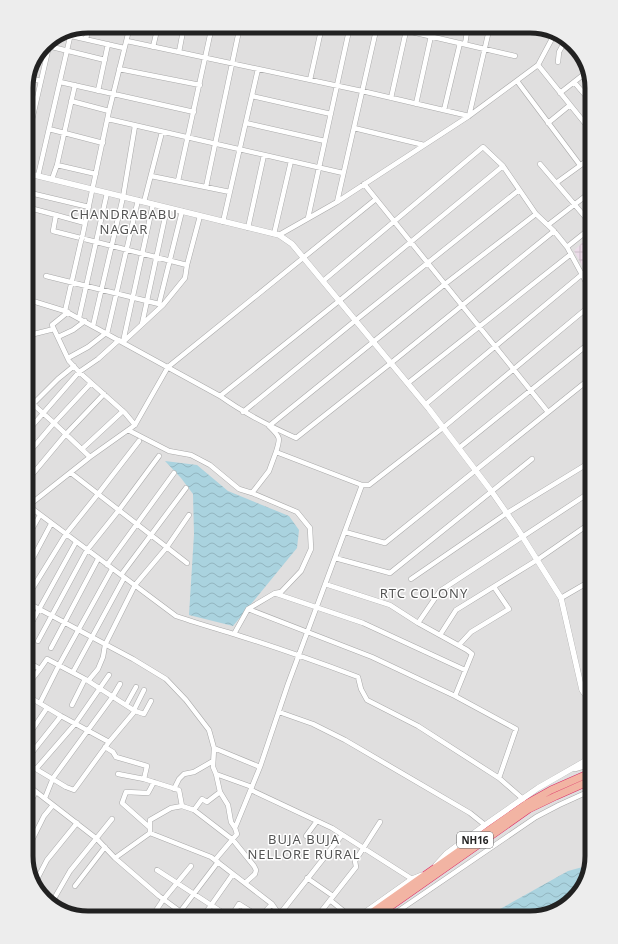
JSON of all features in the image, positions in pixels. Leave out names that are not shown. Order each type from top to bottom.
[{"type":"highway","name":"NH16","points":[[374,911],[526,804],[551,790],[585,775]]},
{"type":"highway","name":"NH16","points":[[384,911],[529,809],[585,783]]},
{"type":"street","points":[[86,39],[87,33]]},
{"type":"street","points":[[129,33],[109,110],[66,312],[52,325],[68,358],[74,366],[123,411],[135,425]]},
{"type":"street","points":[[153,47],[156,33]]},
{"type":"street","points":[[179,52],[183,33]]},
{"type":"street","points":[[178,181],[211,33]]},
{"type":"street","points":[[206,187],[238,33]]},
{"type":"street","points":[[310,80],[320,33]]},
{"type":"street","points":[[308,218],[348,33]]},
{"type":"street","points":[[337,202],[375,33]]},
{"type":"street","points":[[391,98],[406,33]]},
{"type":"street","points":[[416,33],[516,56]]},
{"type":"street","points":[[444,110],[466,33]]},
{"type":"street","points":[[469,116],[488,33]]},
{"type":"street","points":[[72,36],[124,48]]},
{"type":"street","points":[[416,104],[431,36]]},
{"type":"street","points":[[38,176],[67,51],[69,37]]},
{"type":"street","points":[[276,235],[337,202],[469,116],[538,66],[552,38]]},
{"type":"street","points":[[127,41],[362,91],[469,116]]},
{"type":"street","points":[[98,91],[108,44]]},
{"type":"street","points":[[558,62],[559,52],[563,44]]},
{"type":"street","points":[[53,46],[67,51],[105,60]]},
{"type":"street","points":[[33,108],[41,81],[46,53]]},
{"type":"street","points":[[538,66],[585,123]]},
{"type":"street","points":[[119,69],[200,85]]},
{"type":"street","points":[[223,222],[258,69]]},
{"type":"street","points":[[560,92],[583,75]]},
{"type":"street","points":[[34,79],[41,81]]},
{"type":"street","points":[[517,81],[580,166]]},
{"type":"street","points":[[60,82],[194,112]]},
{"type":"street","points":[[574,82],[585,95]]},
{"type":"street","points":[[52,179],[57,165],[76,85]]},
{"type":"street","points":[[252,96],[331,114]]},
{"type":"street","points":[[71,101],[109,110]]},
{"type":"street","points":[[548,123],[570,105]]},
{"type":"street","points":[[108,119],[344,173]]},
{"type":"street","points":[[246,123],[325,141]]},
{"type":"street","points":[[93,326],[123,197],[135,126]]},
{"type":"street","points":[[354,128],[424,145]]},
{"type":"street","points":[[49,129],[102,143]]},
{"type":"street","points":[[68,358],[88,347],[107,333],[127,249],[141,201],[151,176],[162,132]]},
{"type":"street","points":[[322,280],[483,147],[503,166],[536,214],[554,231],[567,247],[585,280]]},
{"type":"street","points":[[248,228],[264,155]]},
{"type":"street","points":[[276,235],[291,161]]},
{"type":"street","points":[[556,183],[585,162]]},
{"type":"street","points":[[540,164],[585,218]]},
{"type":"street","points":[[57,165],[96,174]]},
{"type":"street","points":[[220,396],[339,301],[503,166]]},
{"type":"street","points":[[33,175],[276,235],[292,244],[426,404],[476,470],[523,537],[561,598],[582,690],[585,694]]},
{"type":"street","points":[[151,176],[230,192]]},
{"type":"street","points":[[364,184],[548,412]]},
{"type":"street","points":[[243,412],[519,190]]},
{"type":"street","points":[[79,318],[107,193]]},
{"type":"street","points":[[33,194],[89,207]]},
{"type":"street","points":[[548,225],[585,196]]},
{"type":"street","points":[[33,502],[90,457],[135,425],[168,367],[376,199]]},
{"type":"street","points":[[121,341],[132,298],[152,204]]},
{"type":"street","points":[[33,208],[85,223]]},
{"type":"street","points":[[142,324],[167,208]]},
{"type":"street","points":[[161,305],[182,212]]},
{"type":"street","points":[[269,426],[373,341],[536,214]]},
{"type":"street","points":[[56,215],[53,231],[187,265]]},
{"type":"street","points":[[33,426],[79,372],[142,324],[185,278],[200,216]]},
{"type":"street","points":[[33,301],[79,318],[220,396],[243,412],[296,438],[554,231]]},
{"type":"street","points":[[567,247],[585,232]]},
{"type":"street","points":[[408,383],[571,254]]},
{"type":"street","points":[[426,404],[585,272]]},
{"type":"street","points":[[46,276],[161,305]]},
{"type":"street","points":[[276,452],[362,485],[369,485],[444,428],[585,310]]},
{"type":"street","points":[[58,337],[73,330],[84,321]]},
{"type":"street","points":[[33,334],[54,329]]},
{"type":"street","points":[[459,448],[585,347]]},
{"type":"street","points":[[74,366],[58,379],[33,404],[90,457]]},
{"type":"street","points":[[33,448],[91,383]]},
{"type":"street","points":[[345,532],[384,543],[585,383]]},
{"type":"street","points":[[33,474],[66,434],[104,394]]},
{"type":"street","points":[[82,449],[123,411]]},
{"type":"street","points":[[252,493],[270,471],[280,439],[269,426]]},
{"type":"street","points":[[128,430],[169,450],[191,454],[210,465],[239,489],[297,512],[310,528],[312,549],[301,571],[281,592],[275,593],[248,609],[234,634]]},
{"type":"street","points":[[33,588],[66,534],[139,441]]},
{"type":"street","points":[[38,640],[87,550],[120,510],[159,456]]},
{"type":"street","points":[[335,558],[390,572],[532,459]]},
{"type":"street","points":[[411,579],[507,513],[585,465]]},
{"type":"street","points":[[71,473],[188,563]]},
{"type":"street","points":[[107,565],[174,473]]},
{"type":"street","points":[[235,828],[252,789],[307,632],[362,485]]},
{"type":"street","points":[[73,672],[122,577],[186,488]]},
{"type":"street","points":[[418,623],[440,591],[585,497]]},
{"type":"street","points":[[33,511],[176,616],[200,625],[234,634],[299,655],[358,677],[360,689],[367,700],[418,726],[499,778],[523,799]]},
{"type":"street","points":[[33,528],[40,515]]},
{"type":"street","points":[[72,705],[87,680],[98,669],[105,645],[135,585],[167,547],[189,515]]},
{"type":"street","points":[[33,558],[52,524]]},
{"type":"street","points":[[440,636],[456,610],[537,560],[585,527]]},
{"type":"street","points":[[33,620],[76,542]]},
{"type":"street","points":[[51,648],[98,559]]},
{"type":"street","points":[[40,703],[59,665],[112,569]]},
{"type":"street","points":[[325,584],[390,605],[472,654],[455,696]]},
{"type":"street","points":[[561,598],[585,584]]},
{"type":"street","points":[[459,645],[471,632],[509,610],[494,587]]},
{"type":"street","points":[[275,593],[363,623],[466,670]]},
{"type":"street","points":[[33,604],[133,659],[166,679],[186,700],[209,730],[214,748],[213,767],[220,792],[228,805],[230,822],[235,828],[237,834],[180,911],[163,900],[115,858],[97,839],[33,790]]},
{"type":"street","points":[[248,609],[372,657],[455,696],[516,729],[499,778]]},
{"type":"street","points":[[33,678],[47,659],[73,672],[101,688],[126,705],[144,714],[151,701]]},
{"type":"street","points":[[33,665],[40,669]]},
{"type":"street","points":[[36,769],[75,724],[109,675]]},
{"type":"street","points":[[45,798],[53,778],[113,696],[120,684]]},
{"type":"street","points":[[126,705],[136,687]]},
{"type":"street","points":[[33,767],[66,787],[74,790],[105,747],[135,710],[144,690]]},
{"type":"street","points":[[33,699],[109,742]]},
{"type":"street","points":[[33,729],[47,708]]},
{"type":"street","points":[[279,712],[313,724],[345,740],[470,812],[485,825]]},
{"type":"street","points":[[33,752],[61,716]]},
{"type":"street","points":[[105,747],[113,752],[116,757],[147,766],[144,779]]},
{"type":"street","points":[[214,748],[260,767]]},
{"type":"street","points":[[174,789],[179,779],[184,774],[194,772],[213,761]]},
{"type":"street","points":[[367,911],[412,879],[429,872],[446,854],[538,788],[585,761]]},
{"type":"street","points":[[569,770],[585,766]]},
{"type":"street","points":[[118,774],[144,779],[179,790],[182,806]]},
{"type":"street","points":[[216,774],[252,789],[317,821],[412,879]]},
{"type":"street","points":[[149,827],[122,803],[126,792],[148,792],[154,782]]},
{"type":"street","points":[[33,797],[36,792]]},
{"type":"street","points":[[194,810],[202,799],[207,802],[220,792]]},
{"type":"street","points":[[398,911],[536,817],[585,793]]},
{"type":"street","points":[[33,838],[44,816],[53,805]]},
{"type":"street","points":[[150,833],[150,820],[171,808],[182,806],[194,810],[233,840],[256,870],[255,874],[245,883]]},
{"type":"street","points":[[54,899],[70,871],[112,819]]},
{"type":"street","points":[[306,836],[317,821]]},
{"type":"street","points":[[322,911],[356,866],[355,861],[380,822]]},
{"type":"street","points":[[38,878],[47,860],[77,823]]},
{"type":"street","points":[[115,858],[150,833]]},
{"type":"street","points":[[150,833],[204,854],[216,861],[272,904],[277,911]]},
{"type":"street","points":[[284,911],[307,878],[342,835]]},
{"type":"street","points":[[75,886],[104,847]]},
{"type":"street","points":[[156,911],[163,900],[191,866]]},
{"type":"street","points":[[157,870],[220,911]]},
{"type":"street","points":[[207,911],[233,874]]},
{"type":"street","points":[[307,878],[332,898],[345,911]]},
{"type":"street","points":[[235,911],[240,904],[250,911]]},
{"type":"street","points":[[266,911],[272,904]]},
{"type":"shaded area","points":[[81,33],[533,33],[548,36],[557,40],[569,49],[578,61],[585,81],[585,863],[581,877],[574,889],[557,904],[537,911],[85,911],[61,904],[49,895],[40,883],[33,863],[33,85],[35,74],[44,55],[61,40]]},
{"type":"shaded area","points":[[585,240],[585,271],[574,251]]},
{"type":"water","points":[[165,461],[197,465],[228,491],[289,516],[299,530],[297,548],[233,626],[189,615],[194,534],[193,494],[181,478]]},
{"type":"water","points":[[584,867],[581,877],[574,889],[557,904],[537,911],[501,911],[500,909],[568,871]]},
{"type":"district","name":"CHANDRABABU NAGAR","points":[[124,222]]},
{"type":"district","name":"RTC COLONY","points":[[424,593]]},
{"type":"district","name":"BUJA BUJA NELLORE RURAL","points":[[304,846]]}]
